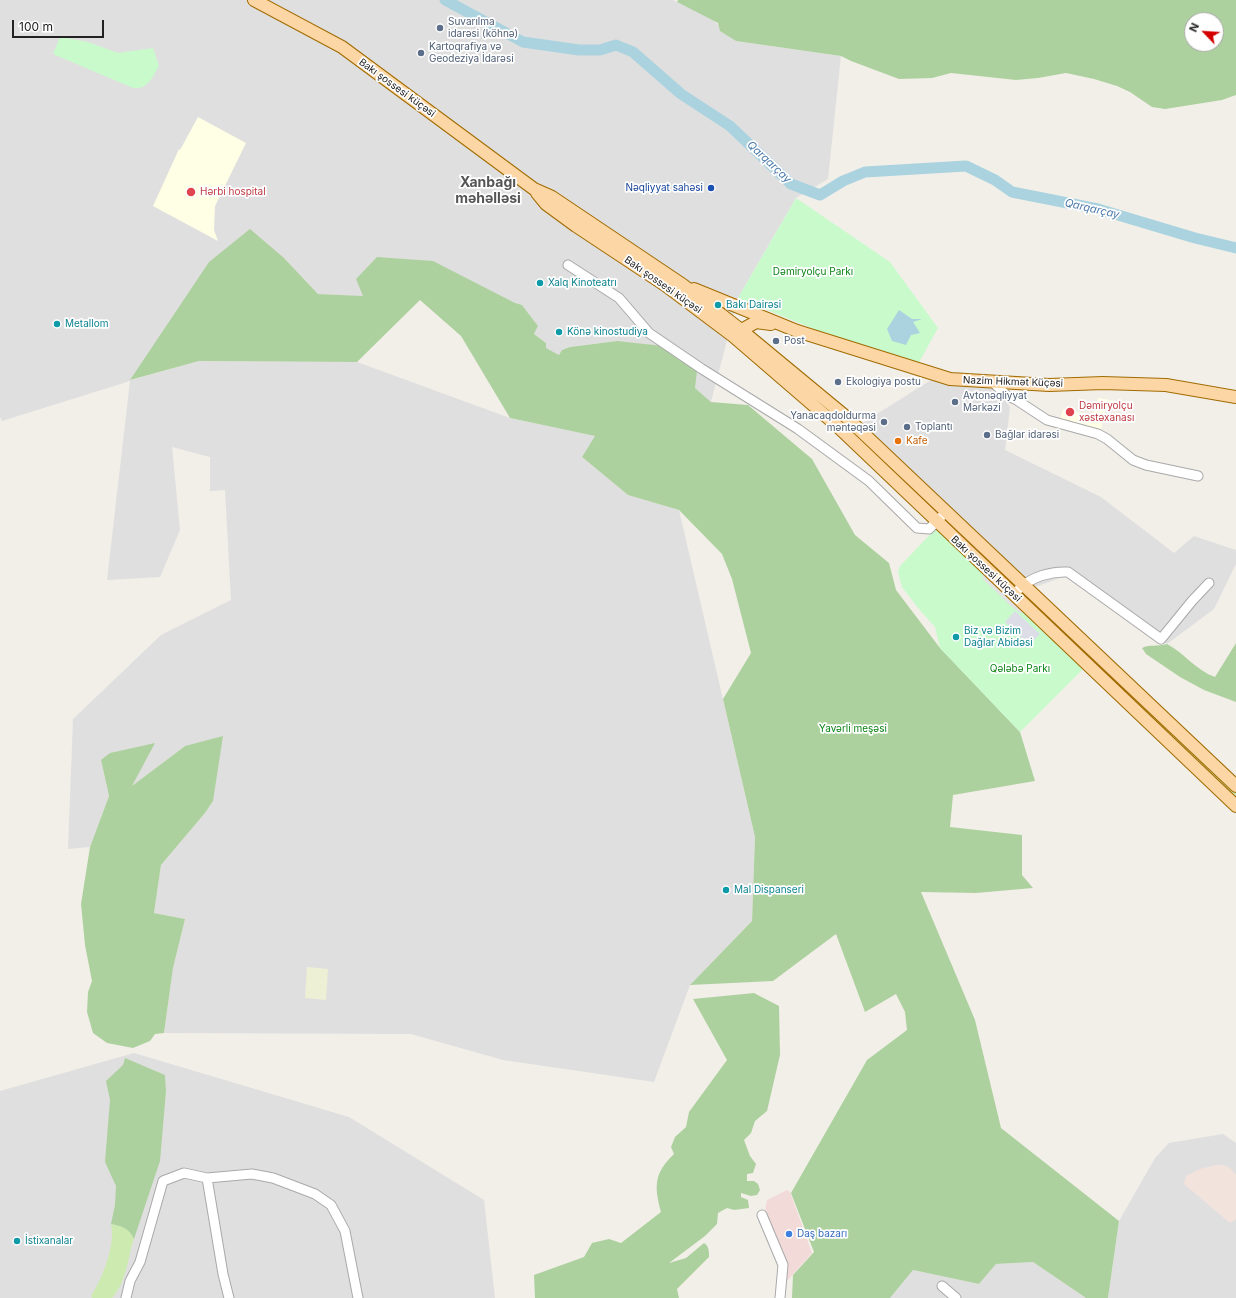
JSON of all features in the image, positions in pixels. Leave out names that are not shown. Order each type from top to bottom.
[{"type":"main road","name":"Bakı şossesi küçəsi","points":[[254,0],[342,47],[534,189],[552,197],[683,285],[719,318]]},
{"type":"main road","name":"Bakı şossesi küçəsi","points":[[534,189],[546,204],[576,226],[665,285],[719,318]]},
{"type":"main road","points":[[683,285],[797,331]]},
{"type":"main road","points":[[733,304],[724,307],[719,318],[737,333],[749,325],[762,322],[797,331]]},
{"type":"main road","name":"Nazim Hikmət Küçəsi","points":[[797,331],[936,376],[966,381],[1049,385],[1103,383],[1166,385],[1236,396]]},
{"type":"main road","name":"Bakı şossesi küçəsi","points":[[737,333],[835,424],[1236,806]]},
{"type":"main road","name":"Bakı şossesi küçəsi","points":[[737,333],[845,416],[1236,786]]},
{"type":"street","points":[[568,265],[618,298],[649,333],[702,369],[798,429],[869,480],[917,528],[929,529],[946,511]]},
{"type":"street","points":[[993,382],[1007,396],[1015,398],[1047,420],[1098,434],[1107,439],[1133,460],[1146,465],[1198,476]]},
{"type":"street","points":[[1014,595],[1024,585],[1049,574],[1068,572],[1161,639],[1192,600],[1209,583]]},
{"type":"street","points":[[126,1298],[130,1281],[140,1262],[163,1181],[184,1173],[207,1178],[252,1174],[273,1178],[314,1194],[331,1205],[346,1231],[358,1298]]},
{"type":"street","points":[[207,1178],[222,1274],[229,1298]]},
{"type":"street","points":[[762,1215],[783,1265],[780,1298]]},
{"type":"street","points":[[942,1286],[956,1298]]},
{"type":"shaded area","points":[[0,0],[673,0],[713,20],[736,41],[841,56],[828,179],[796,198],[738,298],[711,402],[695,388],[617,341],[570,347],[559,355],[545,348],[546,343],[534,334],[538,326],[522,305],[318,294],[284,258],[131,380],[199,361],[357,362],[510,418],[596,436],[582,457],[628,495],[679,510],[755,837],[752,921],[690,985],[654,1082],[503,1060],[411,1034],[164,1033],[173,968],[185,919],[154,913],[161,865],[205,813],[213,801],[185,746],[131,787],[101,760],[109,796],[90,847],[68,849],[73,719],[161,635],[231,600],[225,490],[210,491],[210,457],[172,447],[180,530],[160,577],[107,580],[130,381],[2,421],[0,417]]},
{"type":"shaded area","name":"Hərbi hospital","points":[[198,117],[246,143],[215,206],[214,230],[218,241],[153,206],[179,149],[180,150]]},
{"type":"shaded area","points":[[931,380],[996,389],[1010,407],[1005,450],[1101,497],[1174,553],[1194,536],[1236,550],[1236,564],[1214,609],[1167,644],[1065,576],[1022,592],[861,424]]},
{"type":"shaded area","name":"Dəmiryolçu xəstəxanası","points":[[1098,398],[1116,401],[1114,409],[1106,407],[1101,429],[1060,420],[1063,409],[1093,415]]},
{"type":"shaded area","points":[[983,569],[1028,611],[1020,613],[1011,606],[983,579]]},
{"type":"shaded area","points":[[1015,611],[1040,634],[1029,645],[1005,622]]},
{"type":"shaded area","points":[[307,967],[328,969],[326,1000],[305,998]]},
{"type":"shaded area","points":[[134,1053],[349,1117],[484,1200],[495,1298],[0,1298],[0,1091]]},
{"type":"shaded area","points":[[1223,1134],[1236,1143],[1236,1298],[1108,1298],[1119,1221],[1155,1158],[1169,1143]]},
{"type":"shaded area","points":[[1216,1165],[1224,1165],[1231,1169],[1236,1175],[1236,1219],[1230,1223],[1184,1184],[1186,1176],[1200,1169]]},
{"type":"shaded area","name":"Daş bazarı","points":[[787,1190],[790,1192],[812,1253],[788,1280],[784,1280],[764,1216],[767,1200]]},
{"type":"shaded area","points":[[1033,1262],[1086,1298],[890,1298],[913,1270],[979,1284],[996,1264]]},
{"type":"green space","points":[[678,0],[1236,0],[1236,95],[1222,100],[1165,109],[1152,107],[1130,92],[1117,86],[1066,73],[1016,80],[951,73],[932,78],[899,79],[841,56],[736,41],[720,31],[718,23],[677,2]]},
{"type":"green space","points":[[60,37],[88,42],[118,53],[153,48],[159,66],[152,79],[146,85],[133,88],[53,54]]},
{"type":"green space","name":"Dəmiryolçu Parkı","points":[[796,198],[890,262],[938,328],[917,366],[858,347],[738,298]]},
{"type":"green space","name":"Yavərli meşəsi","points":[[250,229],[284,258],[318,294],[363,296],[356,279],[377,257],[433,261],[515,303],[522,305],[538,326],[534,334],[546,343],[546,348],[559,355],[562,350],[570,347],[617,341],[663,346],[697,371],[695,388],[711,402],[748,405],[812,459],[855,535],[889,563],[896,590],[940,648],[1020,732],[1035,781],[953,795],[950,827],[1022,835],[1022,875],[1033,888],[976,893],[921,892],[975,1020],[1001,1128],[1119,1221],[1108,1298],[1086,1298],[1033,1262],[996,1264],[979,1284],[913,1270],[890,1298],[792,1298],[793,1275],[814,1252],[791,1193],[867,1060],[907,1030],[905,1012],[896,994],[865,1012],[836,934],[773,981],[690,985],[752,921],[755,837],[723,699],[751,653],[732,579],[722,554],[679,510],[628,495],[582,457],[595,436],[510,418],[461,336],[420,300],[357,362],[199,361],[130,380],[209,262]]},
{"type":"green space","points":[[845,421],[939,510],[935,514],[841,424]]},
{"type":"green space","points":[[953,522],[1014,582],[1011,585],[949,526]]},
{"type":"green space","name":"Qələbə Parkı","points":[[937,527],[1083,669],[1020,732],[940,648],[935,627],[902,587],[898,572],[900,566]]},
{"type":"green space","points":[[1029,594],[1236,792],[1236,800],[1024,598]]},
{"type":"green space","points":[[1236,643],[1236,702],[1204,690],[1180,677],[1146,654],[1142,648],[1167,644],[1202,671],[1215,677]]},
{"type":"green space","points":[[223,736],[213,801],[205,813],[161,865],[154,913],[185,919],[173,968],[164,1033],[155,1034],[150,1041],[133,1048],[107,1043],[93,1033],[87,1012],[88,992],[92,981],[85,945],[81,904],[90,847],[109,796],[101,760],[110,753],[155,743],[132,786],[185,746]]},
{"type":"green space","points":[[754,993],[779,1006],[780,1055],[767,1111],[755,1121],[751,1133],[744,1140],[750,1156],[756,1164],[753,1173],[747,1174],[747,1181],[754,1181],[758,1184],[760,1190],[757,1195],[751,1196],[741,1193],[741,1197],[748,1200],[749,1208],[734,1210],[727,1208],[718,1213],[717,1224],[705,1236],[669,1263],[686,1258],[704,1243],[708,1247],[709,1257],[677,1289],[679,1298],[535,1298],[534,1275],[584,1257],[592,1243],[609,1239],[621,1243],[661,1212],[657,1195],[657,1180],[663,1167],[674,1154],[671,1147],[675,1137],[686,1127],[689,1112],[727,1060],[693,999]]},
{"type":"green space","points":[[125,1058],[165,1075],[166,1091],[160,1161],[134,1239],[130,1232],[125,1228],[111,1224],[115,1205],[116,1186],[105,1162],[110,1100],[106,1081],[123,1065]]},
{"type":"green space","points":[[111,1224],[125,1228],[130,1232],[134,1239],[124,1278],[117,1292],[112,1298],[92,1298],[91,1296],[99,1281],[110,1252],[112,1242]]},
{"type":"water","points":[[899,310],[912,319],[922,319],[913,322],[920,333],[911,335],[906,345],[892,341],[887,329]]},
{"type":"waterway","name":"Qarqarçay","points":[[445,0],[523,42],[579,50],[600,50],[616,45],[633,52],[681,94],[730,126],[791,184],[820,195],[843,181],[865,172],[966,166],[995,180],[1012,192],[1098,209],[1195,238],[1236,248]]},
{"type":"place","name":"Suvarılma idarəsi (köhnə)","points":[[440,28]]},
{"type":"place","name":"Kartoqrafiya və Geodeziya İdarəsi","points":[[421,53]]},
{"type":"place","name":"Nəqliyyat sahəsi","points":[[711,188]]},
{"type":"place","name":"Hərbi hospital","points":[[191,192]]},
{"type":"place","name":"Xalq Kinoteatrı","points":[[540,283]]},
{"type":"place","name":"Bakı Dairəsi","points":[[718,305]]},
{"type":"place","name":"Metallom","points":[[57,324]]},
{"type":"place","name":"Könə kinostudiya","points":[[559,332]]},
{"type":"place","name":"Post","points":[[776,341]]},
{"type":"place","name":"Ekologiya postu","points":[[838,382]]},
{"type":"place","name":"Avtonəqliyyat Mərkəzi","points":[[955,402]]},
{"type":"place","name":"Dəmiryolçu xəstəxanası","points":[[1070,412]]},
{"type":"place","name":"Yanacaqdoldurma məntəqəsi","points":[[884,422]]},
{"type":"place","name":"Toplantı","points":[[907,427]]},
{"type":"place","name":"Bağlar idarəsi","points":[[987,435]]},
{"type":"place","name":"Kafe","points":[[898,441]]},
{"type":"place","name":"Biz və Bizim Dağlar Abidəsi","points":[[956,637]]},
{"type":"place","name":"Mal Dispanseri","points":[[726,890]]},
{"type":"place","name":"Daş bazarı","points":[[789,1234]]},
{"type":"place","name":"İstixanalar","points":[[17,1241]]},
{"type":"district","name":"Xanbağı məhəlləsi","points":[[488,192]]}]
